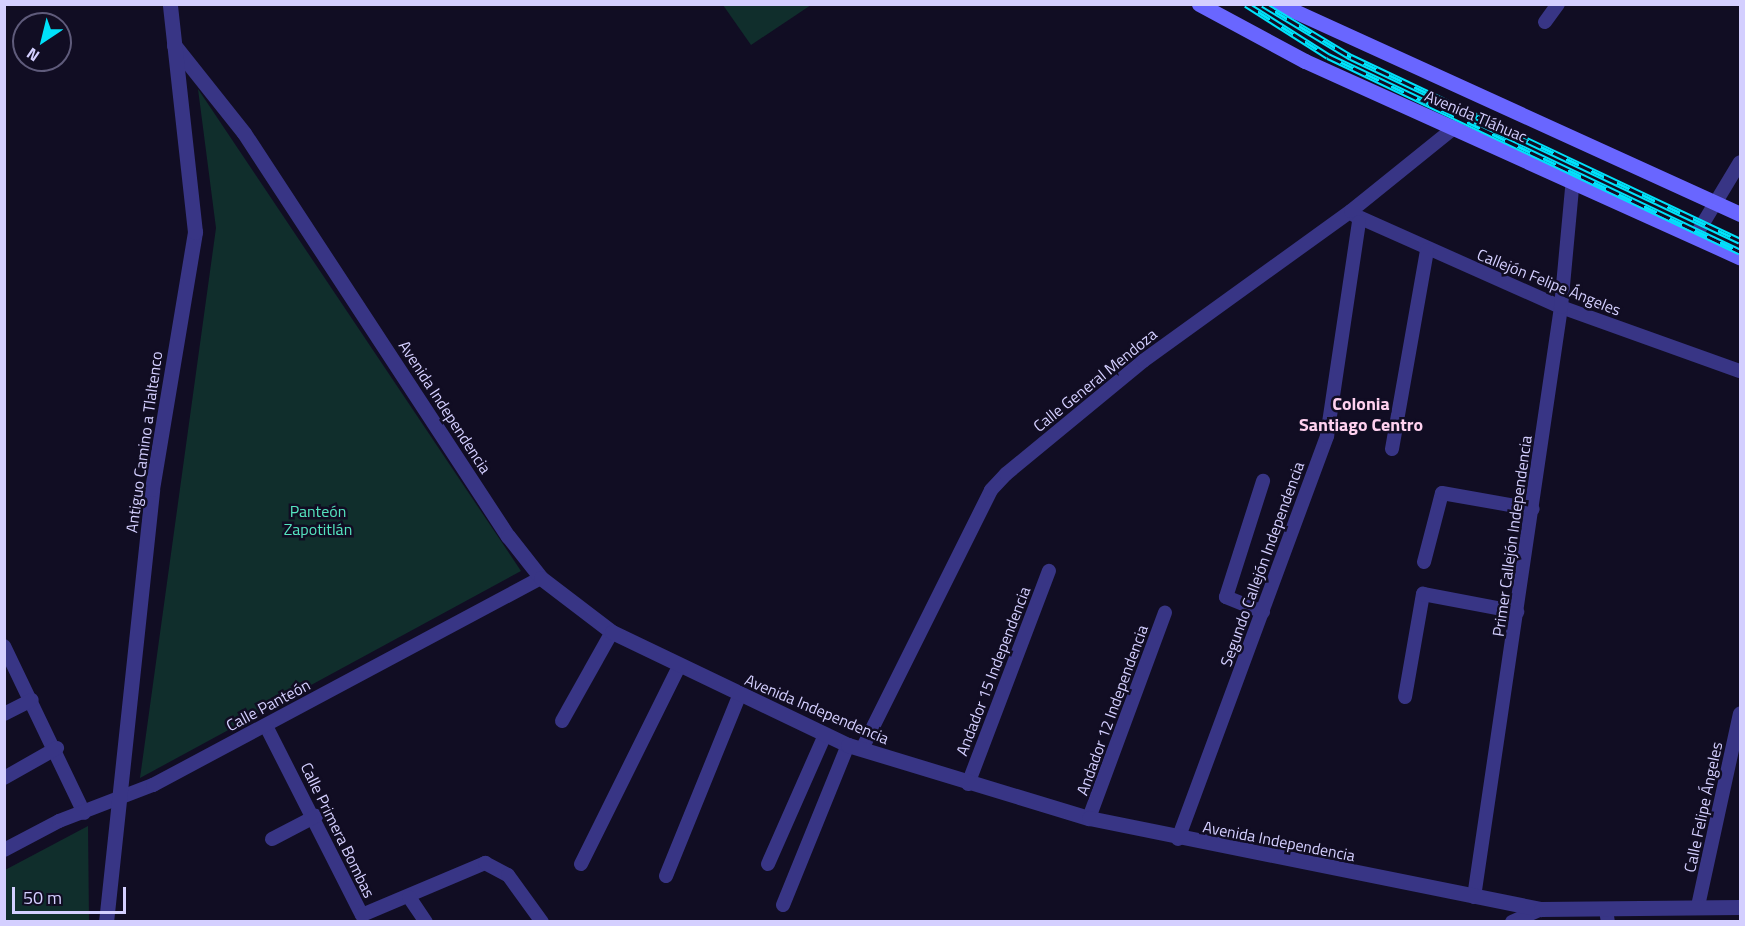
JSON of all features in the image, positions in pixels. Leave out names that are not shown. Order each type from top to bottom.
[{"type":"main road","name":"Avenida Tláhuac","points":[[1199,4],[1305,61],[1573,178],[1740,257]]},
{"type":"main road","name":"Avenida Tláhuac","points":[[1279,4],[1740,214]]},
{"type":"street","name":"Antiguo Camino a Tlaltenco","points":[[105,921],[152,489],[195,232],[170,4]]},
{"type":"street","points":[[1545,22],[1558,4]]},
{"type":"street","name":"Avenida Independencia","points":[[174,45],[244,133],[508,536],[542,578],[612,632],[739,696],[855,747],[968,784],[1089,818],[1178,838],[1541,909],[1607,916],[1698,906],[1740,907]]},
{"type":"street","name":"Calle General Mendoza","points":[[783,904],[855,747],[992,490],[1006,474],[1143,361],[1355,217],[1455,127]]},
{"type":"street","points":[[1696,235],[1714,201],[1740,162]]},
{"type":"street","name":"Primer Callejón Independencia","points":[[1474,897],[1561,307],[1573,178]]},
{"type":"street","name":"Callejón Felipe Ángeles","points":[[1355,217],[1561,307],[1740,371]]},
{"type":"street","name":"Segundo Callejón Independencia","points":[[1178,838],[1327,436],[1355,217]]},
{"type":"street","points":[[1392,449],[1427,250]]},
{"type":"street","points":[[1263,481],[1226,597],[1263,612]]},
{"type":"street","points":[[1424,562],[1442,493],[1533,509]]},
{"type":"street","name":"Andador 15 Independencia","points":[[968,784],[1048,571]]},
{"type":"street","name":"Calle Panteón","points":[[4,850],[84,813],[117,802],[266,726],[542,578]]},
{"type":"street","points":[[1405,697],[1423,594],[1517,612]]},
{"type":"street","name":"Andador 12 Independencia","points":[[1089,818],[1165,613]]},
{"type":"street","points":[[562,721],[612,632]]},
{"type":"street","points":[[4,646],[57,748],[84,813]]},
{"type":"street","points":[[581,864],[680,667]]},
{"type":"street","points":[[666,876],[739,696]]},
{"type":"street","points":[[4,714],[32,700]]},
{"type":"street","name":"Calle Felipe Ángeles","points":[[1698,906],[1740,714]]},
{"type":"street","name":"Calle Primera Bombas","points":[[266,726],[316,816],[362,915],[485,864],[508,875],[542,921]]},
{"type":"street","points":[[768,864],[825,735]]},
{"type":"street","points":[[4,778],[57,748]]},
{"type":"street","points":[[272,839],[316,816]]},
{"type":"street","points":[[408,897],[426,921]]},
{"type":"street","points":[[1512,921],[1541,909]]},
{"type":"green space","points":[[723,5],[811,5],[751,45]]},
{"type":"green space","name":"Panteón Zapotitlán","points":[[198,89],[521,571],[140,778],[216,228]]},
{"type":"green space","points":[[88,826],[89,921],[5,921],[5,870]]},
{"type":"railway","points":[[1246,4],[1328,56],[1740,252]]},
{"type":"railway","points":[[1263,4],[1351,57],[1740,241]]},
{"type":"district","name":"Colonia Santiago Centro","points":[[1361,415]]}]
